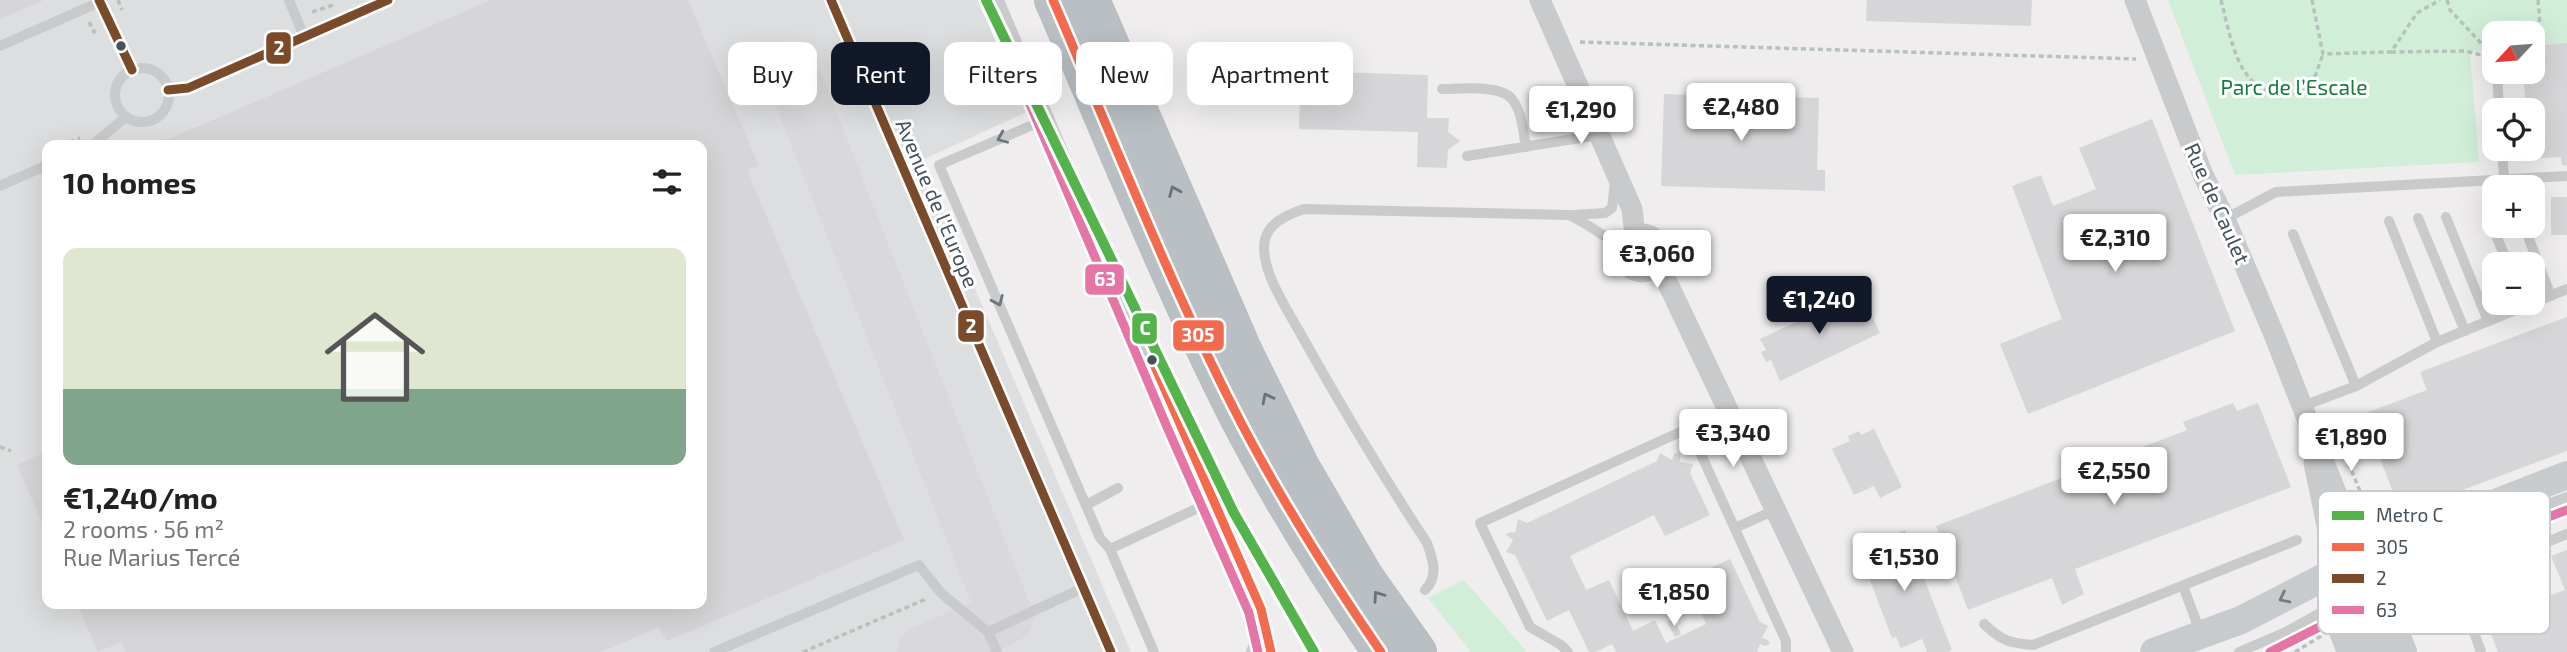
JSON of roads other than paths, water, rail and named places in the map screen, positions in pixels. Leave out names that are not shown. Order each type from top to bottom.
[{"type":"highway","points":[[1053,0],[1193,323],[1234,409],[1337,589],[1381,652]]},
{"type":"highway","points":[[1091,0],[1244,352],[1301,467],[1365,578],[1418,652]]},
{"type":"highway","points":[[1234,409],[1268,500],[1312,576],[1362,652]]},
{"type":"main road","points":[[2526,491],[2567,475]]},
{"type":"main road","points":[[2154,652],[2241,620],[2318,581]]},
{"type":"main road","name":"Rue de Caulet","points":[[2351,652],[2352,634]]},
{"type":"main road","name":"Rue de Caulet","points":[[2371,634],[2378,652]]},
{"type":"main road","name":"Rue de Caulet","points":[[2388,634],[2403,652]]},
{"type":"street","points":[[1540,0],[1632,209],[1629,241],[1623,256],[1633,269],[1649,271],[1656,266],[1661,253],[1660,245],[1650,235],[1629,241]]},
{"type":"street","name":"Rue de Caulet","points":[[2135,0],[2203,175],[2225,219],[2336,491]]},
{"type":"street","points":[[1656,266],[1669,286],[1843,652]]},
{"type":"street","name":"Rue de Caulet","points":[[2303,406],[2320,491]]},
{"type":"lane","points":[[289,0],[304,37]]},
{"type":"lane","points":[[168,90],[188,88],[388,0]]},
{"type":"lane","name":"Avenue de l'Europe","points":[[831,0],[1111,652]]},
{"type":"lane","points":[[999,0],[1261,609],[1271,652]]},
{"type":"lane","points":[[0,46],[99,1],[132,70]]},
{"type":"lane","points":[[132,70],[151,70],[159,75],[168,90],[165,108],[154,118],[140,122],[126,117],[117,106],[116,89],[120,79],[132,70]]},
{"type":"lane","points":[[1442,89],[1495,89],[1511,97],[1517,109],[1526,147]]},
{"type":"lane","points":[[98,140],[126,117]]},
{"type":"lane","points":[[1049,118],[939,165],[1100,538],[1110,549],[1154,652]]},
{"type":"lane","points":[[1468,156],[1599,135]]},
{"type":"lane","points":[[0,186],[42,168]]},
{"type":"lane","points":[[1425,590],[1432,583],[1435,566],[1427,543],[1340,405],[1287,309],[1266,265],[1264,243],[1271,228],[1282,216],[1304,209],[1569,215],[1605,213],[1612,208],[1615,172]]},
{"type":"lane","points":[[2545,177],[2567,176]]},
{"type":"lane","points":[[2225,219],[2276,192],[2482,179]]},
{"type":"lane","points":[[1569,215],[1584,222],[1600,236],[1629,241]]},
{"type":"lane","points":[[2446,217],[2488,321]]},
{"type":"lane","points":[[2418,219],[2465,331]]},
{"type":"lane","points":[[2389,222],[2438,342]]},
{"type":"lane","points":[[2293,234],[2356,386]]},
{"type":"lane","points":[[2529,238],[2551,296]]},
{"type":"lane","points":[[2545,298],[2567,289]]},
{"type":"lane","points":[[2303,406],[2356,386],[2438,342],[2502,315]]},
{"type":"lane","points":[[1568,652],[1530,627],[1480,523],[1689,428],[1786,641],[1786,652]]},
{"type":"lane","points":[[1086,505],[1118,488]]},
{"type":"lane","points":[[2550,503],[2567,497]]},
{"type":"lane","points":[[1110,549],[1213,501]]},
{"type":"lane","points":[[1735,528],[1775,510]]},
{"type":"lane","points":[[2550,541],[2567,534]]},
{"type":"lane","points":[[1984,624],[2010,643],[2033,645],[2297,540]]},
{"type":"lane","points":[[714,652],[919,565],[941,593],[988,632],[997,652]]},
{"type":"lane","points":[[1242,569],[1256,639],[1251,652]]},
{"type":"lane","points":[[2183,586],[2202,634]]},
{"type":"lane","points":[[988,632],[1083,588]]},
{"type":"lane","points":[[2239,652],[2286,632],[2318,614]]},
{"type":"lane","points":[[2475,634],[2481,652]]},
{"type":"metro line","name":"C","points":[[986,0],[1234,513],[1314,652]]},
{"type":"park label","name":"Parc de l’Escale","points":[[2294,86]]}]
